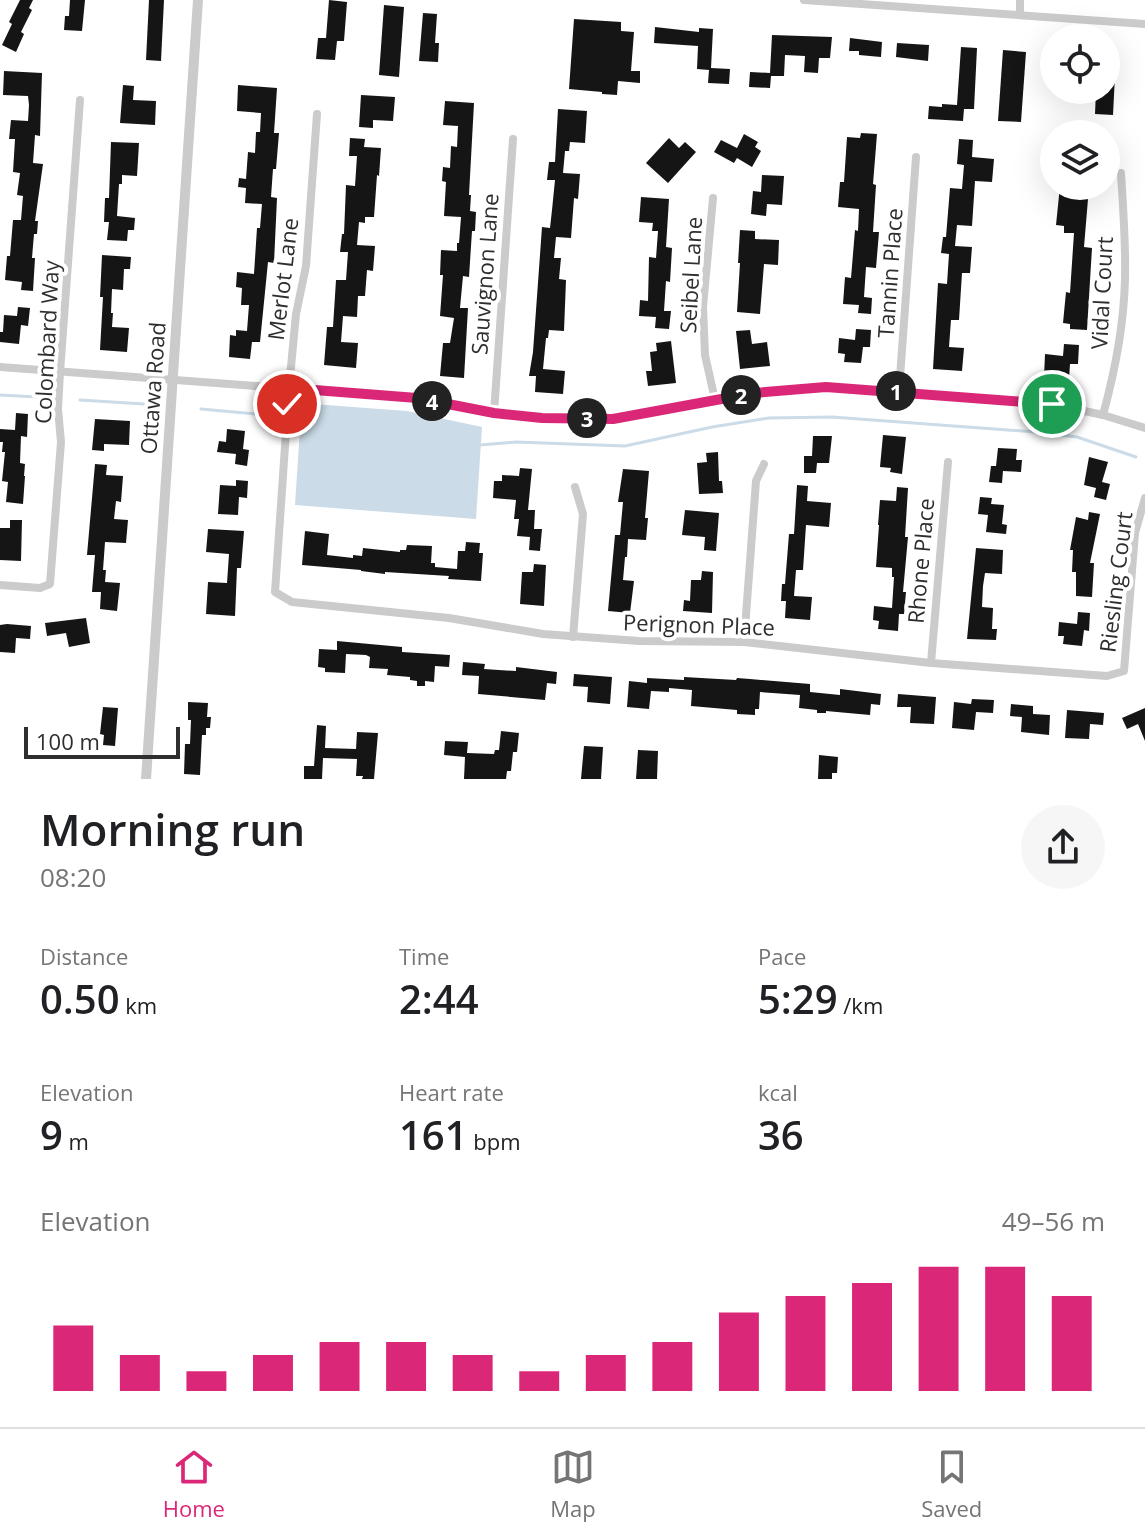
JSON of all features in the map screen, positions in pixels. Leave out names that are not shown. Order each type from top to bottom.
[{"type":"street","name":"Ottawa Road","points":[[146,779],[198,0]]},
{"type":"street","points":[[804,0],[1145,24]]},
{"type":"street","points":[[1020,0],[1020,15]]},
{"type":"street","name":"Colombard Way","points":[[0,585],[40,588],[50,584],[61,442],[58,409],[60,372],[80,100]]},
{"type":"street","name":"Merlot Lane","points":[[275,592],[289,388],[296,314],[306,266],[317,114]]},
{"type":"street","name":"Sauvignon Lane","points":[[494,413],[513,139]]},
{"type":"street","name":"Tannin Place","points":[[899,391],[916,157]]},
{"type":"street","name":"Vidal Court","points":[[1103,415],[1118,352],[1125,280],[1121,173]]},
{"type":"street","name":"Seibel Lane","points":[[713,198],[703,307],[705,355],[715,400]]},
{"type":"street","points":[[0,367],[417,398],[494,413],[542,418],[613,419],[754,393],[826,387],[1052,404],[1145,428]]},
{"type":"street","name":"Rhone Place","points":[[931,663],[948,462]]},
{"type":"street","points":[[744,642],[756,481],[764,464]]},
{"type":"street","points":[[573,637],[583,514],[575,487]]},
{"type":"street","name":"Riesling Court","points":[[1124,671],[1135,533],[1145,498]]},
{"type":"street","name":"Perignon Place","points":[[275,592],[292,602],[449,618],[573,637],[744,642],[931,663],[1107,676],[1124,671]]},
{"type":"water","points":[[313,404],[407,411],[482,427],[476,519],[295,505],[301,413]]},
{"type":"building","points":[[20,0],[33,0],[16,52],[2,45]]},
{"type":"building","points":[[70,0],[85,0],[82,31],[64,30]]},
{"type":"building","points":[[149,0],[164,0],[161,61],[146,60]]},
{"type":"building","points":[[329,0],[347,2],[344,41],[337,41],[335,60],[316,59],[318,38],[326,38]]},
{"type":"building","points":[[384,5],[404,7],[399,77],[379,75]]},
{"type":"building","points":[[423,13],[437,14],[435,43],[439,43],[438,62],[419,61]]},
{"type":"building","points":[[574,19],[621,22],[621,31],[634,32],[631,71],[640,71],[640,83],[618,81],[617,95],[569,89]]},
{"type":"building","points":[[655,27],[699,32],[699,28],[713,29],[711,68],[730,69],[729,84],[708,83],[709,70],[697,69],[698,46],[654,43]]},
{"type":"building","points":[[772,35],[832,37],[830,58],[819,58],[818,73],[804,72],[805,56],[785,55],[784,76],[771,76],[770,88],[749,87],[750,72],[770,73]]},
{"type":"building","points":[[850,38],[882,42],[881,57],[849,51]]},
{"type":"building","points":[[897,43],[929,45],[928,61],[896,57]]},
{"type":"building","points":[[961,47],[977,48],[974,109],[964,109],[963,121],[928,119],[929,106],[957,105]]},
{"type":"building","points":[[1003,50],[1026,52],[1021,122],[998,121]]},
{"type":"building","points":[[4,71],[42,73],[40,136],[35,135],[33,163],[43,164],[32,258],[35,258],[33,291],[21,290],[22,282],[5,280],[13,220],[21,220],[23,196],[17,195],[20,173],[13,172],[15,139],[9,139],[11,120],[28,121],[29,105],[28,96],[3,95]]},
{"type":"building","points":[[123,85],[134,86],[133,100],[156,101],[155,125],[120,123]]},
{"type":"building","points":[[238,85],[277,88],[274,133],[279,133],[271,197],[277,198],[274,263],[268,262],[260,342],[252,342],[250,359],[229,357],[230,335],[236,336],[236,330],[247,331],[249,305],[241,305],[242,288],[236,287],[237,272],[254,274],[262,204],[245,203],[246,188],[238,187],[239,178],[246,179],[248,152],[255,153],[261,113],[237,111]]},
{"type":"building","points":[[361,95],[395,97],[393,121],[373,120],[373,128],[359,127]]},
{"type":"building","points":[[445,101],[474,103],[469,195],[470,211],[476,212],[475,231],[472,231],[469,277],[463,276],[460,308],[468,308],[464,378],[440,376],[443,343],[450,343],[454,318],[440,316],[441,250],[457,251],[461,217],[444,216],[446,182],[442,181],[443,167],[450,168],[451,146],[457,147],[458,126],[443,125]]},
{"type":"building","points":[[1095,104],[1114,104],[1113,115],[1095,114]]},
{"type":"building","points":[[558,109],[587,111],[585,143],[570,142],[569,151],[565,151],[563,173],[580,174],[578,199],[574,198],[571,238],[556,237],[554,258],[561,258],[559,279],[566,280],[564,331],[549,330],[543,369],[565,371],[563,394],[535,392],[536,376],[529,376],[542,227],[550,228],[552,210],[555,180],[547,180],[549,162],[555,162]]},
{"type":"building","points":[[861,133],[877,134],[873,232],[879,232],[876,268],[866,267],[864,297],[872,298],[871,314],[858,313],[859,305],[843,304],[845,277],[851,278],[859,209],[838,207],[840,182],[844,182],[847,137],[860,138]]},
{"type":"building","points":[[744,134],[758,142],[755,147],[761,151],[752,167],[737,158],[734,163],[714,152],[721,140],[737,148]]},
{"type":"building","points":[[350,138],[365,139],[364,147],[381,148],[374,217],[365,217],[365,223],[359,222],[357,245],[375,246],[373,271],[367,270],[365,296],[358,296],[357,317],[343,316],[341,342],[358,343],[356,368],[324,365],[327,327],[333,327],[336,280],[346,280],[348,252],[340,252],[346,185],[355,186],[357,156],[349,156]]},
{"type":"building","points":[[669,138],[679,148],[685,142],[696,152],[668,183],[646,163]]},
{"type":"building","points":[[959,139],[973,140],[972,157],[994,159],[992,182],[975,181],[972,226],[957,225],[955,246],[972,247],[970,273],[962,273],[959,320],[951,320],[949,347],[964,348],[962,371],[933,369],[938,283],[947,284],[949,254],[941,253],[943,237],[946,237],[950,188],[962,189],[964,165],[957,164]]},
{"type":"building","points":[[111,142],[139,143],[137,176],[122,175],[122,184],[119,184],[117,216],[135,218],[134,230],[128,230],[127,241],[107,240],[109,222],[104,222],[105,198],[109,198]]},
{"type":"building","points":[[762,175],[784,176],[782,205],[767,204],[766,216],[751,214],[753,191],[761,192]]},
{"type":"building","points":[[641,197],[669,199],[666,247],[672,248],[664,311],[671,311],[669,329],[655,328],[656,317],[639,316],[640,300],[648,301],[649,257],[656,258],[658,231],[652,231],[653,223],[639,222]]},
{"type":"building","points":[[1059,200],[1088,200],[1084,247],[1092,248],[1087,330],[1070,329],[1070,324],[1063,323],[1066,292],[1070,293],[1074,233],[1064,233],[1064,226],[1056,225]]},
{"type":"building","points":[[740,230],[755,231],[755,239],[779,240],[778,265],[764,264],[760,314],[737,312]]},
{"type":"building","points":[[102,255],[131,257],[130,269],[124,269],[123,290],[112,289],[112,327],[129,328],[127,352],[100,350]]},
{"type":"building","points":[[18,307],[30,308],[28,326],[21,325],[19,344],[0,342],[4,315],[17,316]]},
{"type":"building","points":[[856,329],[871,330],[870,347],[863,347],[861,363],[844,362],[845,354],[838,353],[839,338],[855,340]]},
{"type":"building","points":[[750,330],[752,344],[767,342],[770,366],[740,369],[736,331]]},
{"type":"building","points":[[671,341],[676,383],[648,386],[646,371],[652,371],[650,352],[657,351],[656,343]]},
{"type":"building","points":[[1064,344],[1079,345],[1078,364],[1070,364],[1069,379],[1044,377],[1045,354],[1063,356]]},
{"type":"building","points":[[16,413],[28,414],[27,437],[21,436],[20,463],[25,464],[23,504],[6,502],[8,482],[2,481],[5,452],[2,452],[0,429],[15,430]]},
{"type":"building","points":[[95,419],[130,421],[129,445],[104,444],[104,451],[92,450]]},
{"type":"building","points":[[227,429],[245,431],[243,449],[249,450],[247,466],[235,464],[236,454],[217,452],[219,441],[226,442]]},
{"type":"building","points":[[883,435],[906,437],[902,474],[880,467]]},
{"type":"building","points":[[813,436],[832,436],[829,463],[817,463],[816,473],[804,473],[804,456],[812,456]]},
{"type":"building","points":[[998,448],[1017,449],[1016,460],[1022,460],[1021,472],[1003,471],[1002,483],[989,482],[991,466],[996,466]]},
{"type":"building","points":[[718,452],[719,481],[722,481],[723,493],[699,494],[697,463],[707,462],[706,453]]},
{"type":"building","points":[[1089,457],[1108,462],[1102,482],[1110,484],[1106,500],[1094,497],[1096,488],[1084,485]]},
{"type":"building","points":[[95,464],[107,465],[106,475],[123,476],[121,502],[116,501],[114,519],[128,520],[126,543],[105,542],[103,570],[106,570],[105,582],[120,583],[117,611],[100,609],[101,592],[92,592],[95,555],[87,555]]},
{"type":"building","points":[[520,468],[532,469],[528,510],[535,510],[534,529],[542,529],[540,551],[529,550],[530,537],[517,536],[519,519],[514,519],[516,500],[493,498],[494,481],[502,481],[502,475],[519,476]]},
{"type":"building","points":[[623,469],[649,471],[646,540],[628,539],[625,557],[623,580],[634,581],[630,613],[608,611],[615,535],[620,535],[623,502],[618,502]]},
{"type":"building","points":[[236,480],[248,481],[247,498],[239,497],[238,515],[218,514],[220,485],[236,486]]},
{"type":"building","points":[[797,485],[808,486],[807,501],[831,503],[829,527],[806,525],[803,570],[796,570],[794,596],[812,597],[810,620],[785,618],[786,601],[781,601],[789,534],[794,534]]},
{"type":"building","points":[[897,487],[908,488],[903,592],[906,592],[904,614],[899,614],[898,631],[878,629],[879,621],[873,620],[874,606],[892,608],[892,568],[876,567],[880,500],[896,501]]},
{"type":"building","points":[[980,497],[992,498],[991,504],[1004,505],[1002,524],[1007,525],[1006,534],[986,532],[988,515],[978,514]]},
{"type":"building","points":[[685,510],[719,513],[716,551],[704,550],[705,537],[682,535]]},
{"type":"building","points":[[1089,512],[1100,514],[1090,563],[1094,563],[1092,597],[1076,596],[1076,572],[1072,572],[1073,550],[1070,550],[1076,517],[1088,520]]},
{"type":"building","points":[[10,520],[22,520],[21,561],[0,560],[0,528],[10,528]]},
{"type":"building","points":[[208,529],[244,531],[241,568],[237,568],[235,616],[206,614],[208,582],[227,583],[229,554],[206,552]]},
{"type":"building","points":[[305,531],[329,534],[327,555],[353,558],[353,555],[362,556],[363,548],[400,552],[406,550],[407,545],[432,546],[431,563],[435,563],[435,567],[457,569],[458,551],[465,551],[466,542],[480,543],[479,553],[483,553],[481,581],[302,565]]},
{"type":"building","points":[[976,548],[1003,550],[1002,574],[985,573],[983,586],[982,607],[993,608],[992,629],[997,629],[996,640],[967,639]]},
{"type":"building","points":[[534,564],[546,565],[544,606],[520,604],[522,572],[533,572]]},
{"type":"building","points":[[702,571],[713,572],[712,613],[683,611],[684,600],[690,601],[691,580],[701,580]]},
{"type":"building","points":[[1078,612],[1090,613],[1089,631],[1084,630],[1082,646],[1063,644],[1064,636],[1058,636],[1059,622],[1077,624]]},
{"type":"building","points":[[86,618],[90,643],[69,647],[66,633],[47,636],[45,623]]},
{"type":"building","points":[[0,625],[31,626],[30,639],[16,638],[15,653],[0,652]]},
{"type":"building","points":[[337,641],[402,647],[402,652],[450,655],[449,667],[435,666],[434,682],[425,681],[425,686],[417,686],[417,681],[410,680],[410,677],[387,675],[388,669],[369,668],[370,657],[366,655],[346,654],[345,673],[325,672],[325,668],[318,667],[319,649],[337,650]]},
{"type":"building","points":[[463,662],[485,664],[484,669],[516,671],[516,667],[557,672],[556,684],[547,683],[545,700],[478,694],[479,676],[462,675]]},
{"type":"building","points":[[574,674],[612,677],[610,704],[587,702],[588,687],[573,686]]},
{"type":"building","points":[[684,677],[810,684],[810,692],[840,695],[840,689],[881,694],[880,705],[871,704],[870,715],[817,713],[817,710],[799,708],[800,695],[760,692],[759,709],[755,709],[755,715],[737,714],[737,710],[691,706],[692,690],[669,688],[669,692],[651,691],[649,709],[627,707],[629,681],[647,683],[647,678],[684,680]]},
{"type":"building","points":[[898,694],[936,697],[934,724],[910,723],[911,707],[897,707]]},
{"type":"building","points":[[972,699],[994,700],[993,713],[976,712],[974,730],[952,728],[954,702],[971,704]]},
{"type":"building","points":[[188,702],[208,703],[207,717],[211,717],[210,728],[206,728],[206,735],[202,735],[200,775],[184,774],[185,744],[190,744]]},
{"type":"building","points":[[1011,704],[1033,706],[1033,714],[1050,715],[1049,735],[1021,732],[1022,717],[1010,716]]},
{"type":"building","points":[[103,707],[118,708],[115,746],[103,745],[104,735],[100,734]]},
{"type":"building","points":[[1145,708],[1145,741],[1138,724],[1127,729],[1122,718]]},
{"type":"building","points":[[1067,710],[1104,713],[1103,725],[1090,724],[1089,739],[1065,738]]},
{"type":"building","points":[[317,725],[326,726],[325,748],[356,749],[357,732],[378,733],[374,779],[356,776],[357,759],[323,758],[322,779],[304,779],[304,766],[314,766]]},
{"type":"building","points":[[501,731],[519,733],[517,752],[513,752],[511,771],[507,771],[506,779],[464,779],[465,757],[444,755],[445,741],[468,742],[467,753],[494,754],[495,750],[499,750]]},
{"type":"building","points":[[584,746],[603,747],[601,779],[581,779]]},
{"type":"building","points":[[638,750],[658,751],[657,779],[636,779]]},
{"type":"building","points":[[819,755],[838,757],[837,773],[832,773],[832,779],[818,779]]},
{"type":"waterway","points":[[0,395],[37,397]]},
{"type":"waterway","points":[[80,400],[144,404]]},
{"type":"waterway","points":[[201,409],[266,415]]},
{"type":"waterway","points":[[480,445],[516,442],[625,446],[769,418],[832,417],[1077,437],[1136,457]]},
{"type":"route","points":[[287,404],[289,388],[417,398],[494,413],[542,418],[613,419],[754,393],[826,387],[1052,404]]}]
